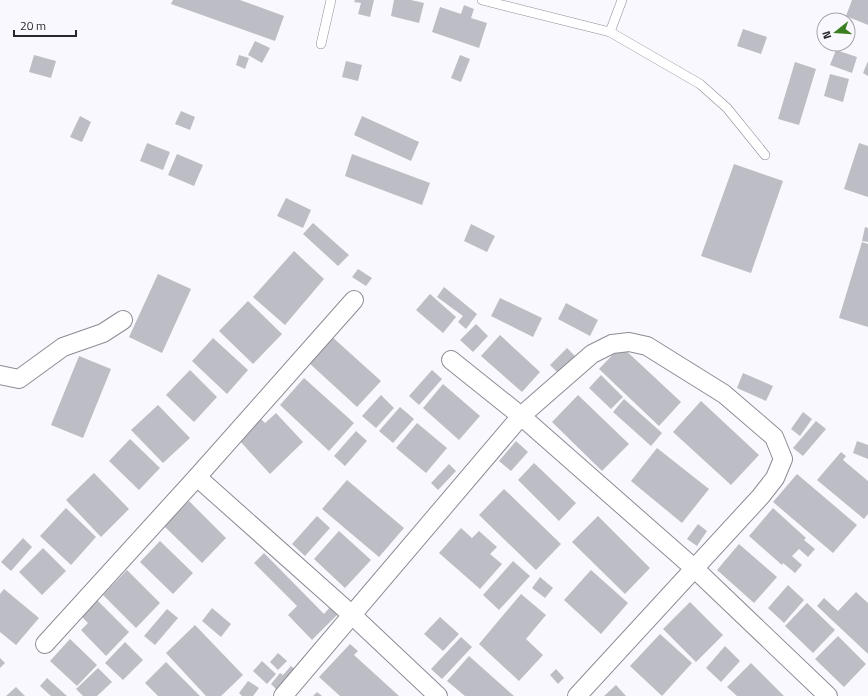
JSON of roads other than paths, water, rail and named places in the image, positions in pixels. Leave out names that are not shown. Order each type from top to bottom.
[{"type":"street","points":[[45,644],[197,477],[354,300]]},
{"type":"street","points":[[0,375],[19,379],[62,347],[103,333],[123,320]]},
{"type":"street","points":[[283,696],[521,416],[592,354],[612,344],[629,342],[647,346],[724,394],[774,437],[783,459],[775,478],[761,496],[577,696]]},
{"type":"street","points":[[451,360],[521,416],[695,569],[828,696]]},
{"type":"street","points":[[197,477],[352,615],[438,696]]},
{"type":"lane","points":[[321,44],[331,0]]},
{"type":"lane","points":[[482,0],[610,32],[700,84],[726,108],[765,155]]},
{"type":"lane","points":[[610,32],[622,0]]}]
